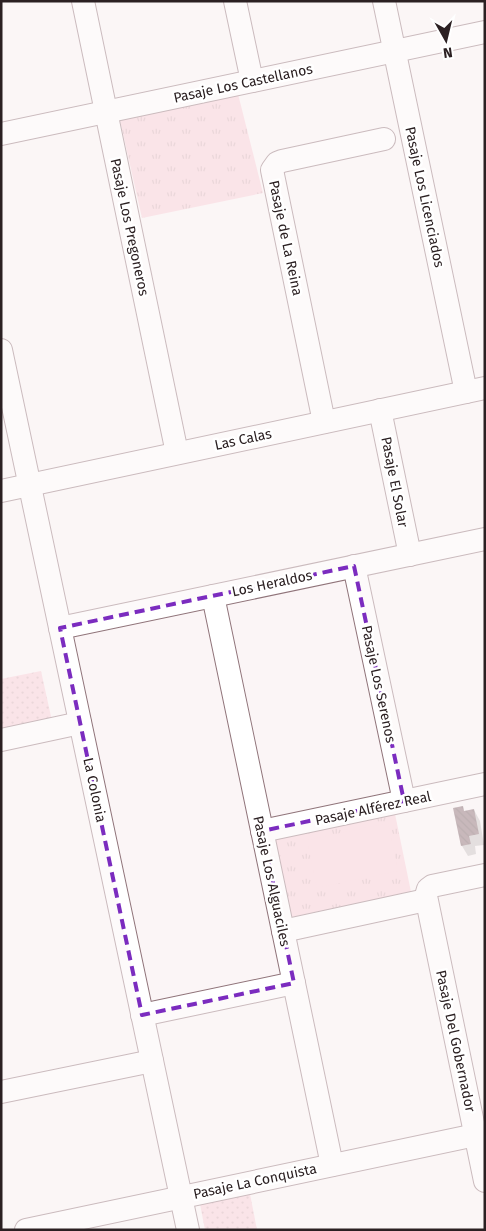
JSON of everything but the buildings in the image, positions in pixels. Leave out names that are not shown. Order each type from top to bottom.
[{"type":"street","name":"Pasaje Los Pregoneros","points":[[83,1],[178,453]]},
{"type":"street","points":[[235,1],[252,81]]},
{"type":"street","name":"Pasaje Los Licenciados","points":[[384,1],[476,390]]},
{"type":"street","name":"Pasaje Los Castellanos","points":[[1,134],[485,32]]},
{"type":"street","name":"Pasaje de La Reina","points":[[324,422],[272,170],[277,163],[282,161],[384,140]]},
{"type":"street","name":"La Colonia","points":[[1,350],[188,1230]]},
{"type":"street","name":"Las Calas","points":[[1,491],[476,390]]},
{"type":"street","name":"Pasaje El Solar","points":[[380,410],[410,555]]},
{"type":"street","name":"Los Heraldos","points":[[60,628],[485,539]]},
{"type":"street","name":"Pasaje Los Serenos","points":[[354,566],[404,801]]},
{"type":"street","name":"Pasaje Los Alguaciles","points":[[213,596],[332,1166]]},
{"type":"street","points":[[1,740],[80,723]]},
{"type":"street","name":"Pasaje Alférez Real","points":[[262,831],[485,784]]},
{"type":"street","points":[[283,930],[426,900],[426,893],[432,886],[485,875]]},
{"type":"street","name":"Pasaje Del Gobernador","points":[[426,900],[480,1134],[485,1181]]},
{"type":"street","points":[[142,1015],[294,983]]},
{"type":"street","points":[[1,1092],[152,1061]]},
{"type":"street","name":"Pasaje La Conquista","points":[[26,1230],[480,1134]]},
{"type":"highlighted area","points":[[354,566],[404,801],[262,831],[294,983],[142,1015],[60,628]]},
{"type":"green space","points":[[237,90],[263,193],[142,218],[119,116]]},
{"type":"green space","points":[[41,671],[52,721],[1,731],[1,679]]},
{"type":"green space","points":[[394,809],[411,892],[292,917],[275,842],[278,831]]},
{"type":"green space","points":[[388,823],[398,871],[317,888],[307,840]]},
{"type":"green space","points":[[250,1194],[257,1230],[205,1230],[200,1204]]}]
